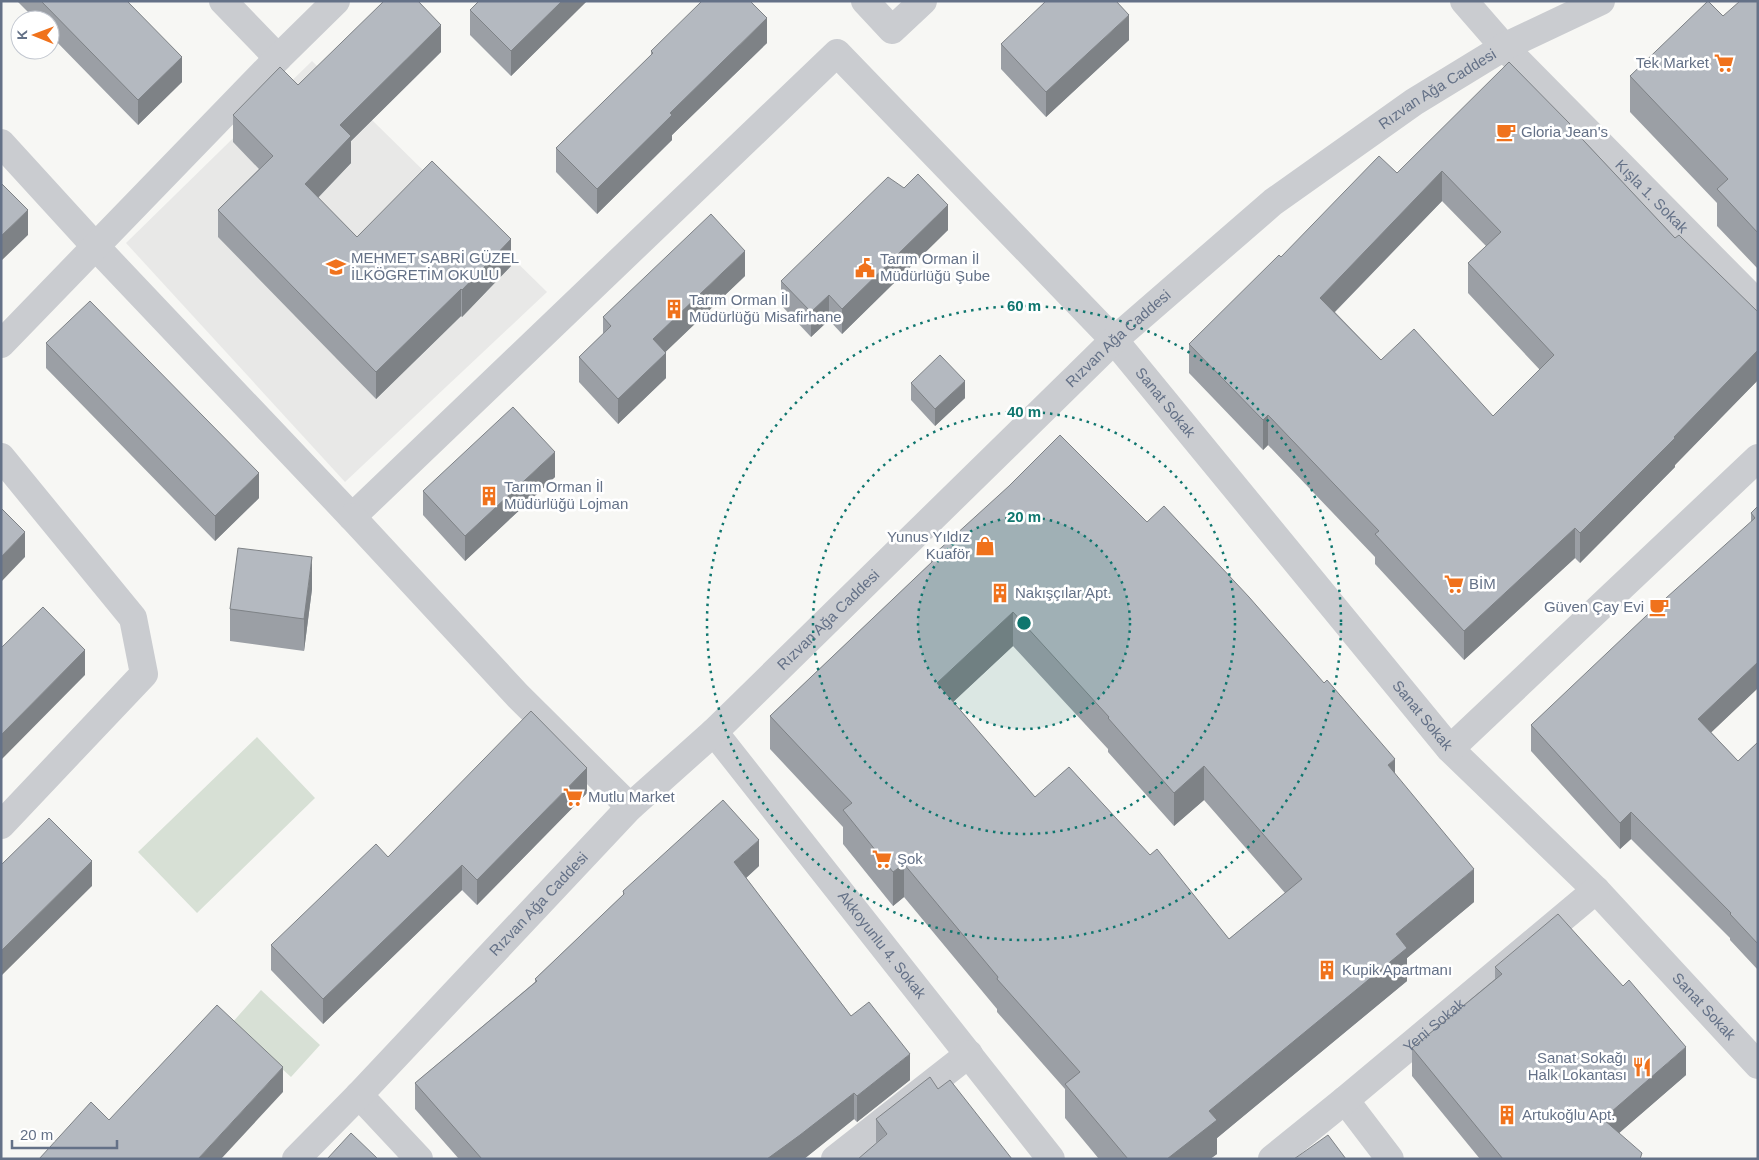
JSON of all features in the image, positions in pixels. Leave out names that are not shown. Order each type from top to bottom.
[{"type":"street","points":[[223,1],[278,58]]},
{"type":"street","points":[[1,344],[278,58],[336,1]]},
{"type":"street","points":[[865,1],[892,30],[923,1]]},
{"type":"street","name":"Kışla 1. Sokak","points":[[1464,1],[1504,47],[1758,304]]},
{"type":"street","name":"Rızvan Ağa Caddesi","points":[[296,1159],[359,1095],[630,807],[714,732],[1114,340],[1272,202],[1414,102],[1504,47],[1601,1]]},
{"type":"street","name":"Sanat Sokak","points":[[352,516],[838,53],[1114,340],[1450,749],[1596,890],[1758,1065]]},
{"type":"street","points":[[1,143],[96,247],[352,516],[518,696],[630,807]]},
{"type":"street","points":[[1,457],[133,618],[144,674],[1,825]]},
{"type":"street","points":[[1450,749],[1758,458]]},
{"type":"street","name":"Akkoyunlu 4. Sokak","points":[[714,732],[1051,1159]]},
{"type":"street","name":"Yeni Sokak","points":[[1272,1159],[1596,890]]},
{"type":"street","points":[[835,1159],[969,1054]]},
{"type":"street","points":[[359,1095],[419,1159]]},
{"type":"street","points":[[1345,1100],[1390,1159]]},
{"type":"shaded area","name":"MEHMET SABRİ GÜZEL İLKÖGRETİM OKULU","points":[[312,61],[547,292],[345,482],[126,243]]},
{"type":"shaded area","points":[[257,737],[315,798],[197,913],[138,852]]},
{"type":"shaded area","points":[[261,990],[320,1045],[291,1077],[232,1023]]},
{"type":"building","points":[[41,1],[127,1],[182,57],[138,100],[60,20],[60,10],[50,10]]},
{"type":"building","points":[[384,1],[418,1],[441,25],[340,125],[351,136],[305,184],[357,237],[432,161],[511,239],[462,290],[376,372],[218,210],[273,156],[233,115],[280,67],[298,85]]},
{"type":"building","points":[[479,1],[562,1],[511,51],[470,10]]},
{"type":"building","points":[[702,1],[750,1],[767,18],[670,113],[672,115],[597,189],[556,148],[653,53],[651,51]]},
{"type":"building","points":[[1046,1],[1116,1],[1129,15],[1046,92],[1001,44]]},
{"type":"building","points":[[1708,1],[1723,16],[1740,1],[1758,1],[1758,233],[1717,189],[1728,179],[1630,76]]},
{"type":"building","points":[[1509,62],[1570,124],[1675,238],[1679,235],[1758,312],[1758,350],[1675,438],[1580,533],[1575,528],[1464,631],[1375,534],[1379,531],[1268,415],[1263,420],[1189,344],[1279,255],[1281,257],[1379,156],[1397,173]],"holes":[[[1442,171],[1501,232],[1468,263],[1554,355],[1493,416],[1414,329],[1381,360],[1320,298]]]},
{"type":"building","name":"Tarım Orman İl Müdürlüğü Şube","points":[[918,174],[948,205],[842,309],[829,295],[811,312],[781,281],[888,177],[904,188]]},
{"type":"building","points":[[1,183],[28,210],[1,236]]},
{"type":"building","name":"Tarım Orman İl Müdürlüğü Misafirhane","points":[[711,214],[745,251],[653,339],[666,353],[618,399],[579,357],[611,326],[603,317]]},
{"type":"building","points":[[90,301],[259,473],[215,516],[46,343]]},
{"type":"building","points":[[940,355],[965,381],[935,409],[911,383]]},
{"type":"building","name":"Tarım Orman İl Müdürlüğü Lojman","points":[[513,407],[555,452],[465,536],[423,491]]},
{"type":"building","points":[[1060,435],[1147,522],[1164,506],[1249,597],[1324,683],[1327,680],[1395,759],[1388,765],[1474,869],[1396,934],[1407,948],[1209,1111],[1217,1120],[1167,1159],[1128,1159],[1065,1084],[1080,1072],[997,979],[998,977],[904,864],[893,872],[843,810],[852,803],[770,716],[934,560],[931,557],[1009,486]],"holes":[[[1013,612],[1109,717],[1174,793],[1204,766],[1302,879],[1229,939],[1157,849],[1150,855],[1069,767],[1035,797],[937,683]]]},
{"type":"building","points":[[1758,506],[1758,662],[1698,719],[1738,761],[1758,742],[1758,944],[1731,913],[1631,812],[1620,823],[1531,725],[1646,616],[1755,518],[1751,513]]},
{"type":"building","points":[[1,508],[25,532],[1,557]]},
{"type":"building","points":[[238,548],[312,557],[304,619],[230,609]]},
{"type":"building","points":[[43,607],[85,650],[1,735],[1,648]]},
{"type":"building","points":[[531,711],[587,768],[477,880],[462,865],[323,999],[271,945],[376,844],[388,857]]},
{"type":"building","points":[[723,800],[759,840],[734,862],[851,1016],[869,1002],[910,1054],[857,1096],[854,1093],[767,1159],[482,1159],[415,1083],[537,981],[535,979],[624,894],[623,891]]},
{"type":"building","points":[[49,818],[92,861],[1,951],[1,865]]},
{"type":"building","points":[[1558,914],[1623,986],[1629,980],[1686,1047],[1603,1119],[1642,1153],[1640,1159],[1503,1159],[1412,1048],[1502,974],[1495,967]]},
{"type":"building","points":[[217,1005],[283,1067],[198,1159],[39,1159],[91,1102],[109,1120]]},
{"type":"building","points":[[930,1077],[938,1089],[950,1080],[1012,1159],[858,1159],[887,1134],[876,1119]]},
{"type":"building","points":[[351,1133],[378,1159],[327,1159]]},
{"type":"building","points":[[1328,1135],[1346,1159],[1294,1159]]},
{"type":"place","name":"Tek Market","points":[[1724,63]]},
{"type":"place","name":"Gloria Jean's","points":[[1506,132]]},
{"type":"place","name":"MEHMET SABRİ GÜZEL İLKÖGRETİM OKULU","points":[[336,267]]},
{"type":"place","name":"Tarım Orman İl Müdürlüğü Şube","points":[[865,268]]},
{"type":"place","name":"Tarım Orman İl Müdürlüğü Misafirhane","points":[[674,309]]},
{"type":"place","name":"Tarım Orman İl Müdürlüğü Lojman","points":[[489,496]]},
{"type":"place","name":"Yunus Yıldız Kuaför","points":[[985,546]]},
{"type":"place","name":"BİM","points":[[1454,584]]},
{"type":"place","name":"Nakışçılar Apt.","points":[[1000,593]]},
{"type":"place","name":"Güven Çay Evi","points":[[1659,607]]},
{"type":"place","name":"Mutlu Market","points":[[573,797]]},
{"type":"place","name":"Şok","points":[[882,859]]},
{"type":"place","name":"Kupik Apartmanı","points":[[1327,970]]},
{"type":"place","name":"Sanat Sokağı Halk Lokantası","points":[[1642,1067]]},
{"type":"place","name":"Artukoğlu Apt.","points":[[1507,1115]]}]
